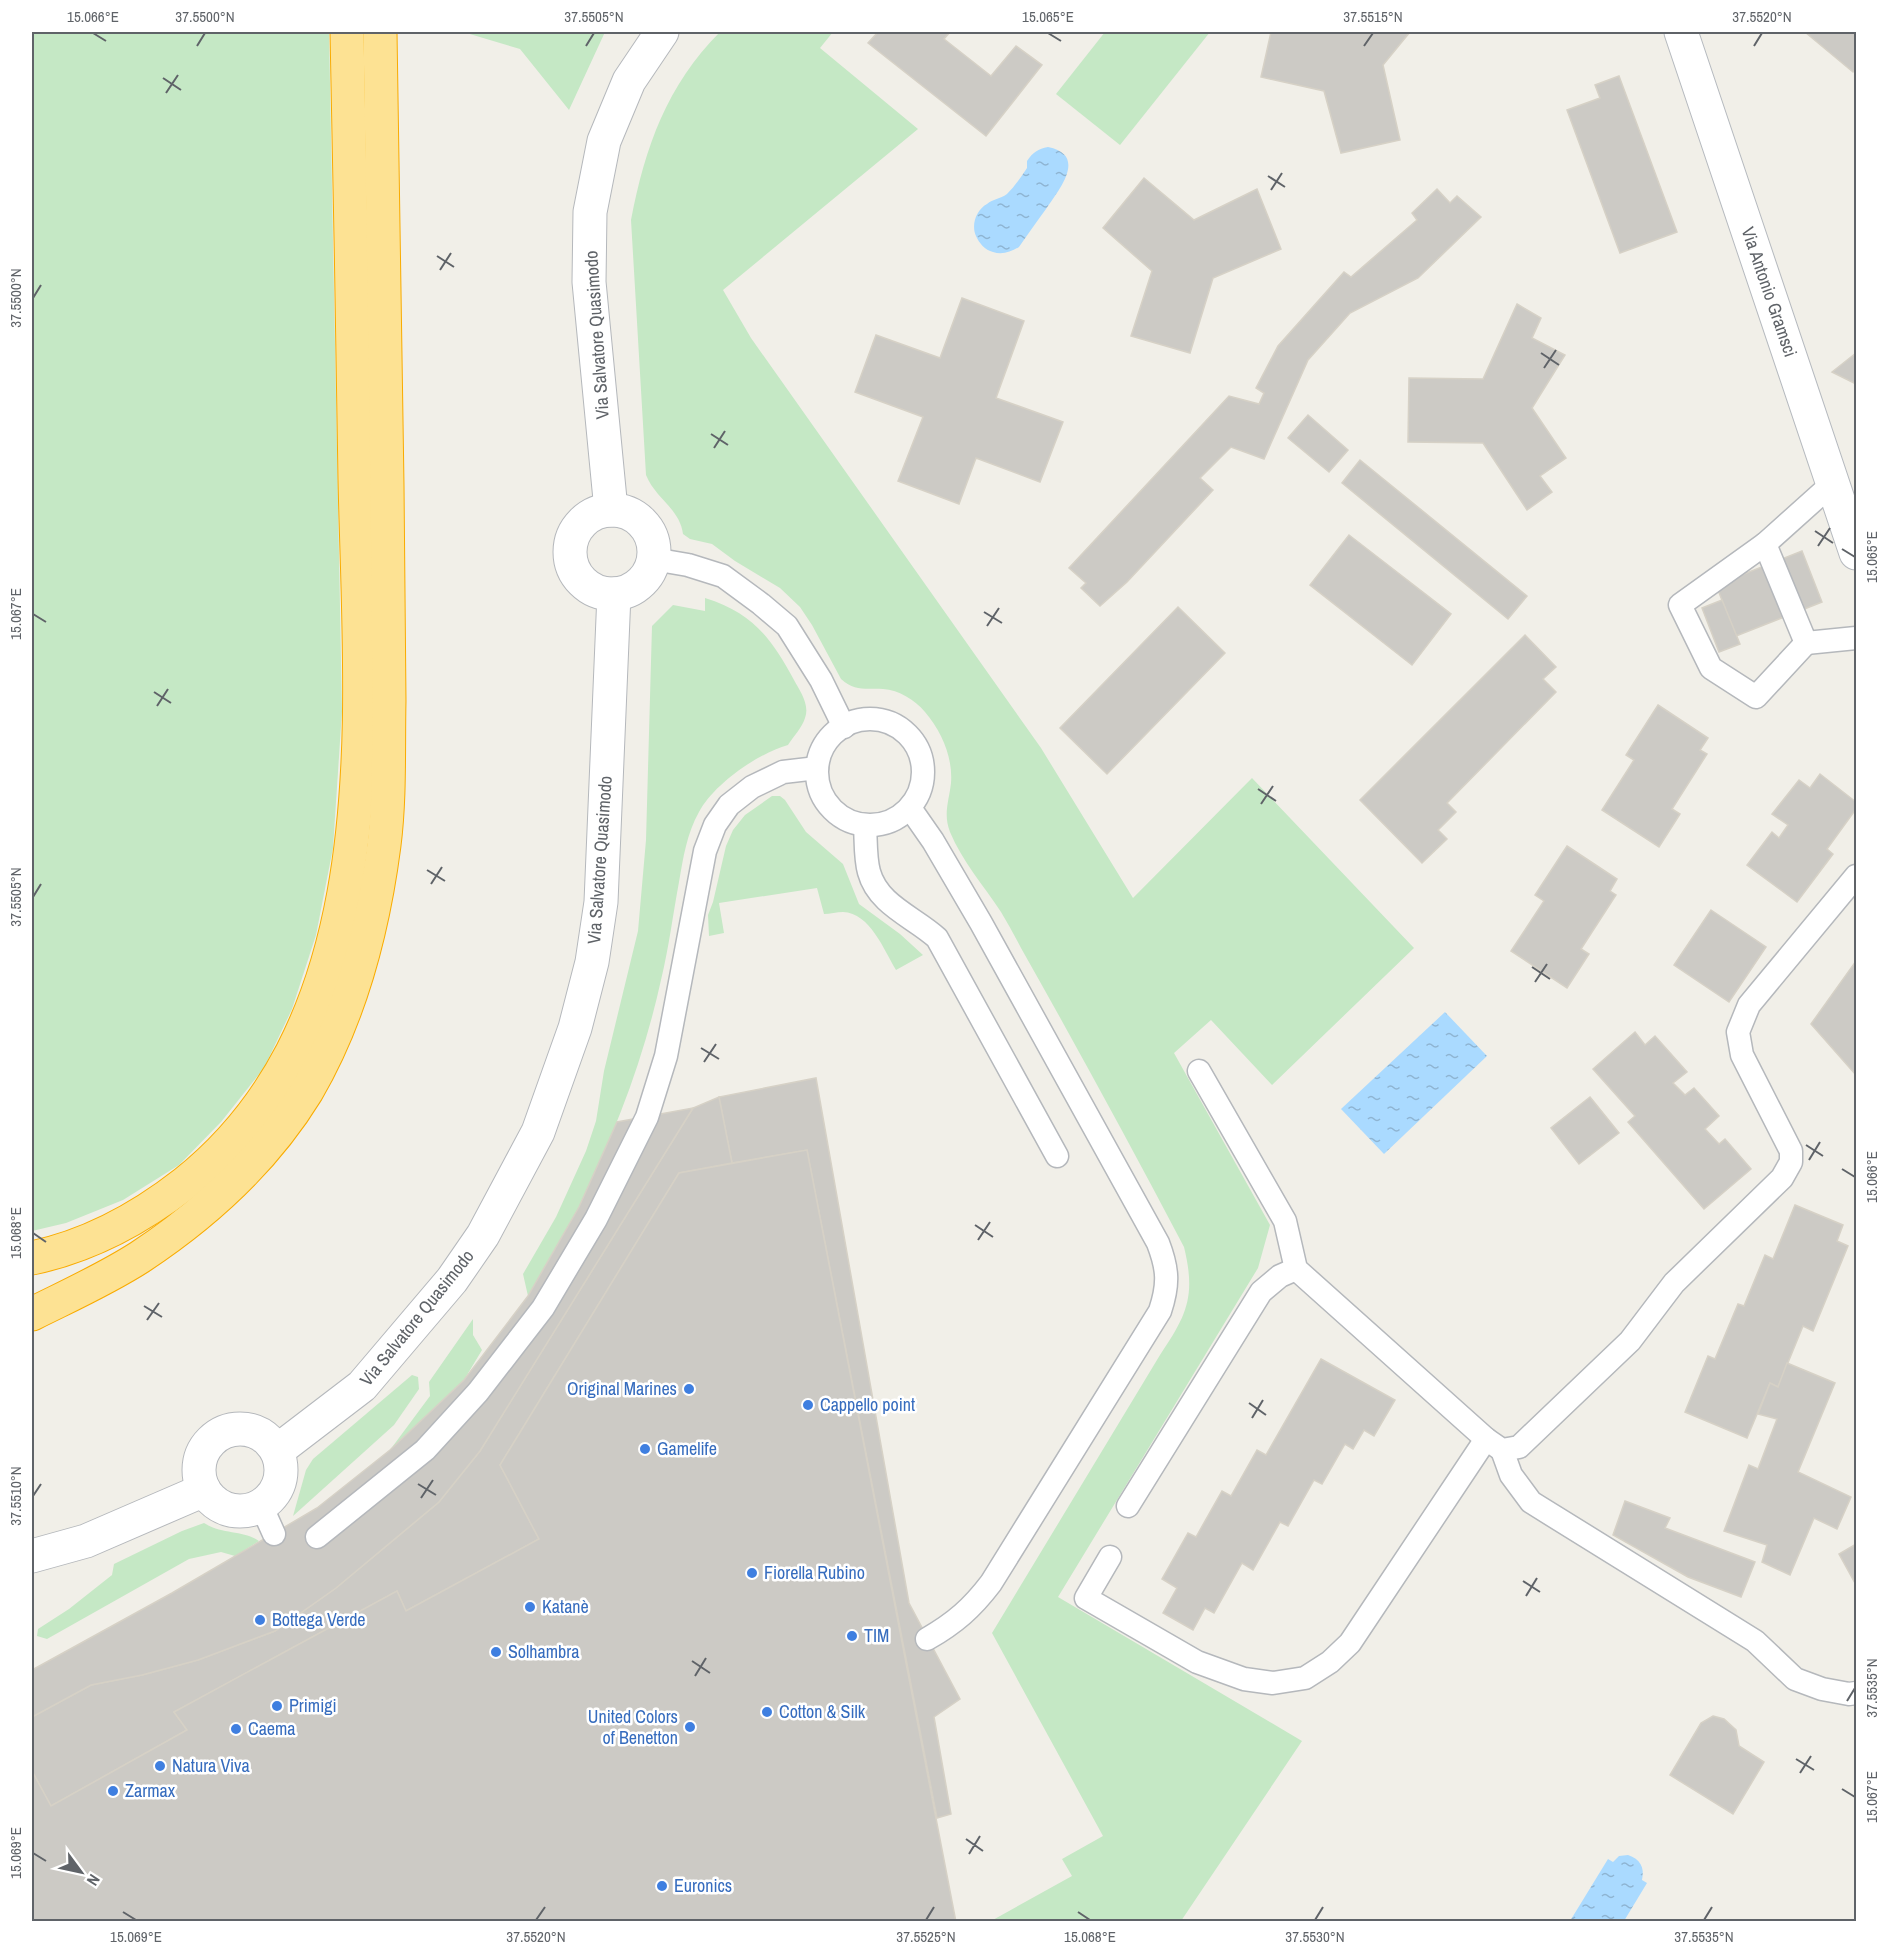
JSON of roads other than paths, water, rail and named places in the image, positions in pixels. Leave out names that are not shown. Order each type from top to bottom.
[{"type":"highway","points":[[32,1258],[81,1244],[125,1224],[166,1197],[228,1144],[260,1105],[298,1042],[313,1008],[329,955],[345,892],[358,767],[358,638],[347,32]]},
{"type":"highway","points":[[32,1314],[90,1286],[138,1258],[180,1228],[252,1163],[281,1128],[306,1092],[343,1016],[360,962],[376,898],[383,854],[388,777],[389,652],[380,32]]},
{"type":"street","name":"Via Salvatore Quasimodo","points":[[611,510],[589,282],[590,212],[604,141],[629,81],[662,32]]},
{"type":"street","name":"Via Antonio Gramsci","points":[[1681,32],[1857,554]]},
{"type":"street","points":[[611,510],[629,514],[644,524],[652,541],[653,559],[649,572],[640,584],[628,591],[614,594],[598,592],[584,584],[574,572],[570,556],[572,540],[580,524],[594,514],[611,510]]},
{"type":"street","name":"Via Salvatore Quasimodo","points":[[277,1451],[362,1386],[452,1280],[483,1235],[538,1132],[575,1028],[592,962],[599,912],[614,594]]},
{"type":"street","points":[[236,1428],[252,1430],[267,1438],[277,1451],[281,1465],[280,1481],[272,1495],[267,1519],[245,1510],[229,1510],[215,1502],[204,1490],[199,1474],[200,1458],[208,1444],[220,1434],[236,1428]]},
{"type":"street","points":[[32,1556],[86,1541],[204,1490]]},
{"type":"lane","points":[[1833,483],[1765,544],[1680,605],[1711,668],[1756,697],[1806,643],[1857,639]]},
{"type":"lane","points":[[1765,544],[1806,643]]},
{"type":"lane","points":[[653,559],[688,565],[723,576],[787,626],[821,681],[844,727]]},
{"type":"lane","points":[[876,719],[892,724],[906,733],[916,746],[922,761],[923,778],[910,808],[897,818],[881,824],[865,825],[849,821],[835,812],[825,800],[819,785],[817,768],[830,737],[844,727],[859,721],[876,719]]},
{"type":"lane","points":[[317,1537],[425,1450],[478,1392],[543,1308],[596,1219],[647,1117],[666,1056],[705,851],[715,825],[729,806],[752,787],[783,772],[817,768]]},
{"type":"lane","points":[[910,808],[933,841],[981,923],[1158,1243],[1166,1262],[1168,1279],[1160,1311],[991,1583],[972,1607],[949,1626],[927,1639]]},
{"type":"lane","points":[[865,825],[869,871],[879,894],[938,938],[1058,1156]]},
{"type":"lane","points":[[1494,1444],[1519,1447],[1630,1341],[1674,1283],[1782,1178],[1791,1162],[1791,1150],[1742,1055],[1738,1032],[1749,1005],[1857,876]]},
{"type":"lane","points":[[1199,1071],[1286,1221],[1296,1269],[1494,1444],[1510,1475],[1531,1502],[1755,1641],[1795,1679],[1822,1689],[1849,1695],[1857,1693]]},
{"type":"lane","points":[[1128,1506],[1261,1292],[1280,1276],[1296,1269]]},
{"type":"lane","points":[[1110,1557],[1086,1598],[1197,1662],[1244,1680],[1274,1683],[1305,1678],[1330,1662],[1350,1643],[1494,1444]]},
{"type":"water","points":[[1048,147],[1060,151],[1066,157],[1067,174],[1063,183],[1019,247],[1003,253],[987,250],[976,236],[974,223],[977,214],[989,202],[1007,194],[1027,168],[1027,161],[1031,155]]},
{"type":"water","points":[[1445,1012],[1487,1056],[1384,1154],[1341,1109]]},
{"type":"water","points":[[1628,1855],[1641,1864],[1642,1880],[1647,1883],[1624,1921],[1570,1921],[1608,1859],[1613,1862],[1619,1856]]},
{"type":"place","name":"Original Marines","points":[[689,1389]]},
{"type":"place","name":"Cappello point","points":[[808,1405]]},
{"type":"place","name":"Gamelife","points":[[645,1449]]},
{"type":"place","name":"Fiorella Rubino","points":[[752,1573]]},
{"type":"place","name":"Katanè","points":[[530,1607]]},
{"type":"place","name":"Bottega Verde","points":[[260,1620]]},
{"type":"place","name":"TIM","points":[[852,1636]]},
{"type":"place","name":"Solhambra","points":[[496,1652]]},
{"type":"place","name":"Primigi","points":[[277,1706]]},
{"type":"place","name":"Cotton & Silk","points":[[767,1712]]},
{"type":"place","name":"United Colors of Benetton","points":[[690,1727]]},
{"type":"place","name":"Caema","points":[[236,1729]]},
{"type":"place","name":"Natura Viva","points":[[160,1766]]},
{"type":"place","name":"Zarmax","points":[[113,1791]]},
{"type":"place","name":"Euronics","points":[[662,1886]]}]
